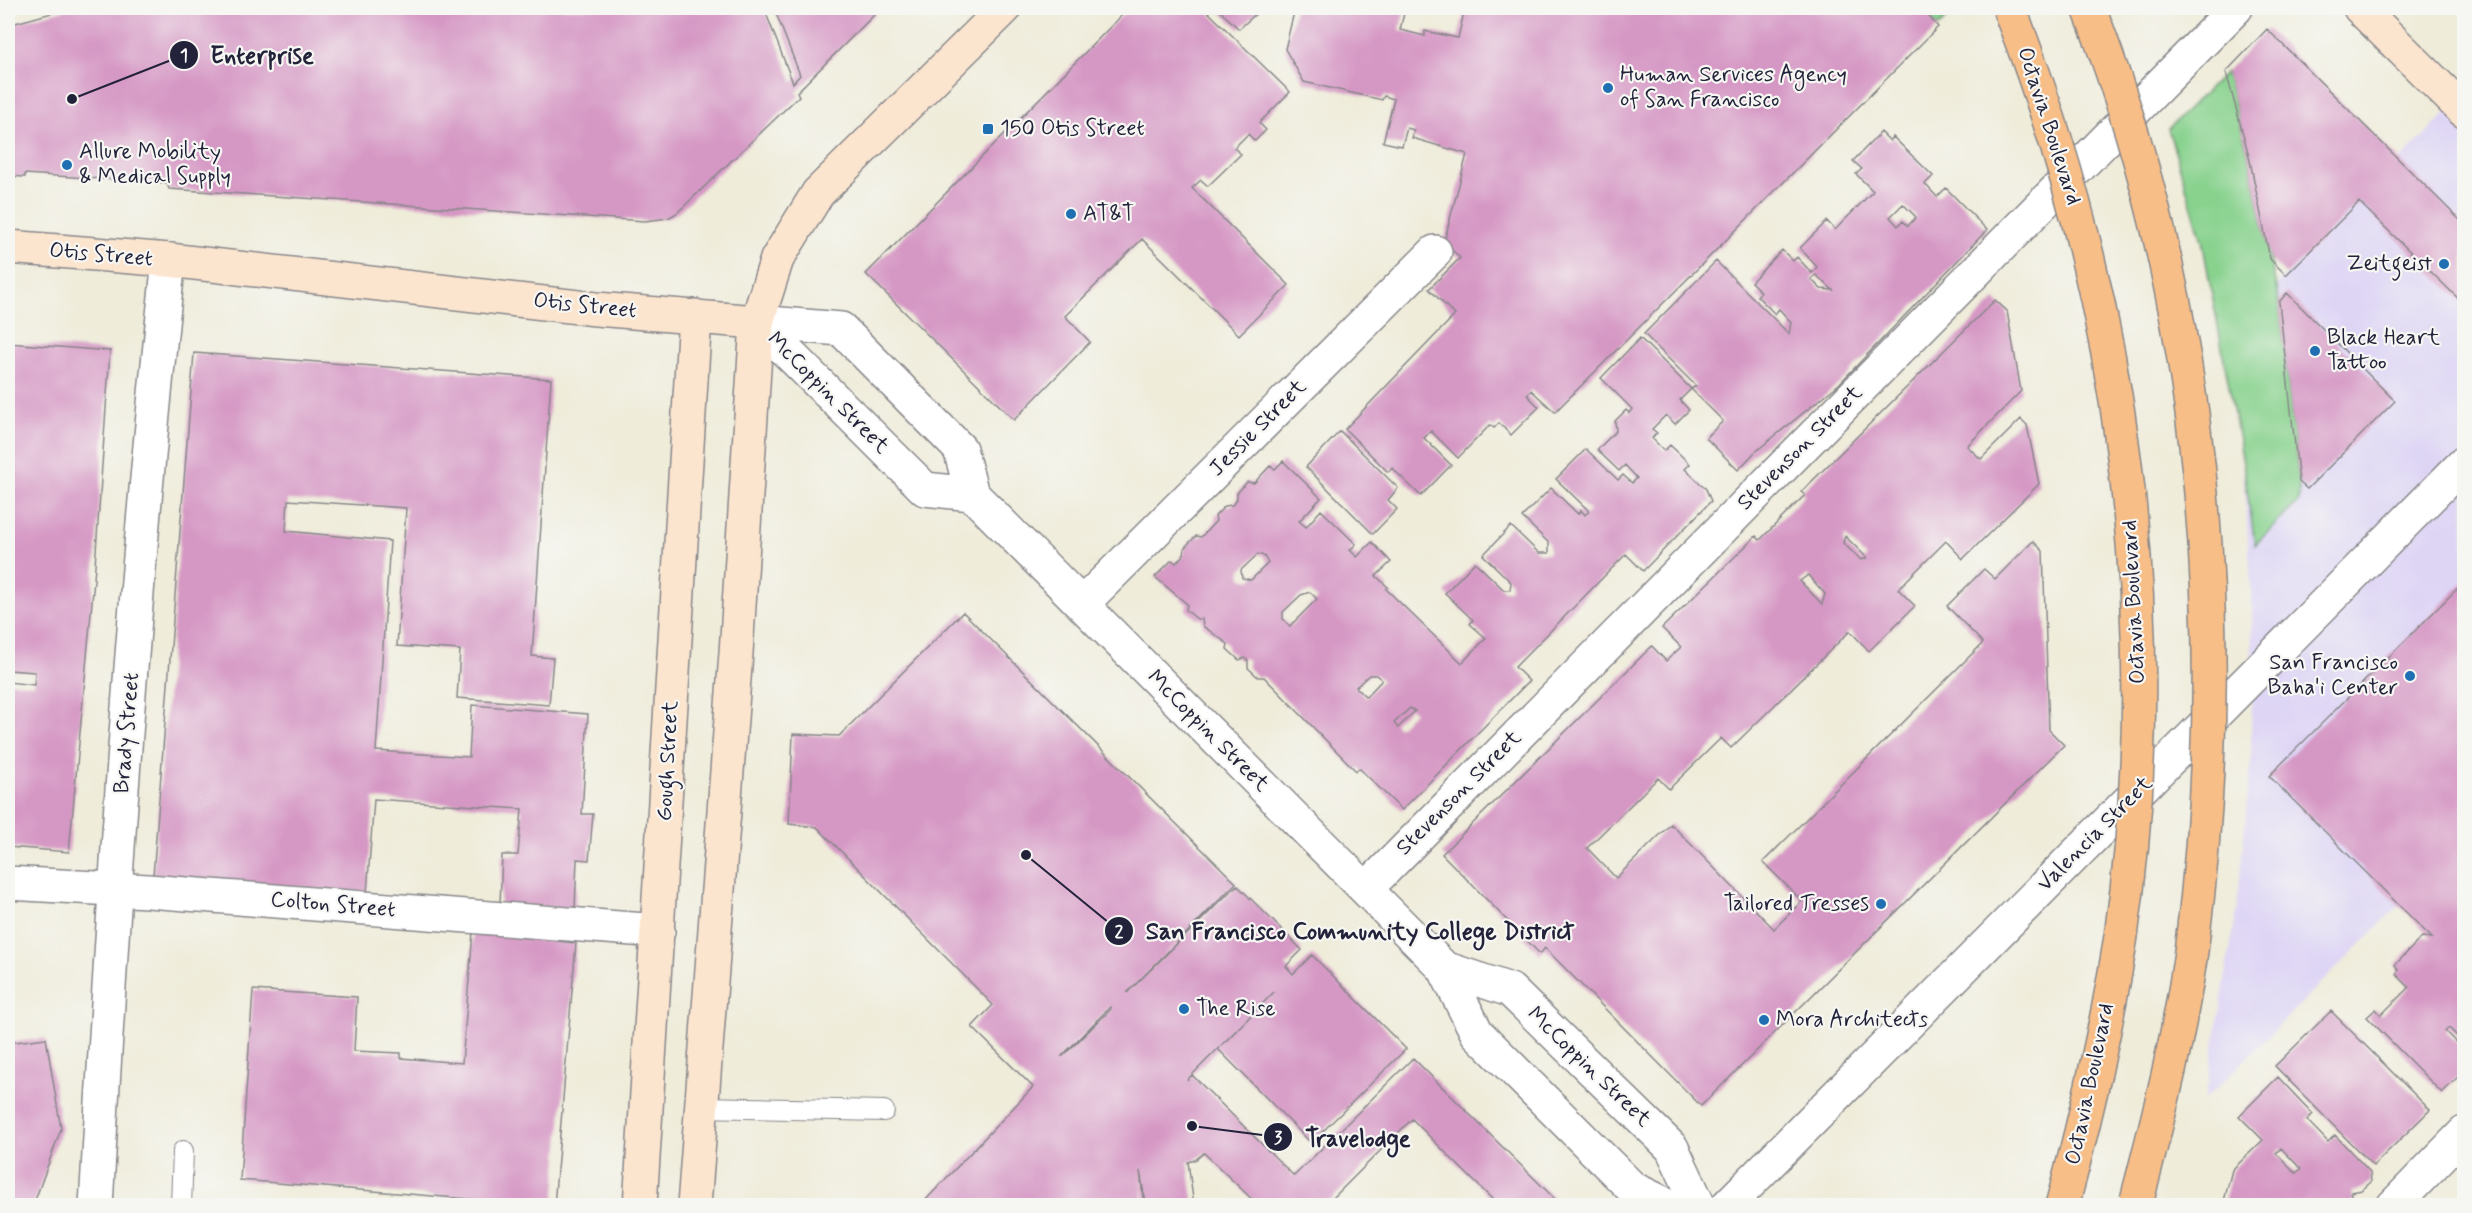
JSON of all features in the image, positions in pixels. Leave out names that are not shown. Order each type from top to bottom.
[{"type":"highway","name":"Octavia Boulevard","points":[[2009,8],[2035,73],[2065,167],[2092,272],[2109,356],[2124,453],[2135,547],[2139,637],[2138,744],[2121,935],[2085,1119],[2062,1206]]},
{"type":"highway","points":[[2088,8],[2136,147],[2161,245],[2182,343],[2197,444],[2207,545],[2211,648],[2210,726],[2200,870],[2178,1031],[2137,1200]]},
{"type":"main road","points":[[694,1206],[736,653],[757,322],[777,259],[818,193],[1005,8]]},
{"type":"main road","points":[[2360,8],[2464,111]]},
{"type":"main road","name":"Otis Street","points":[[8,246],[169,260],[596,309],[757,322]]},
{"type":"main road","name":"Gough Street","points":[[640,1206],[695,316]]},
{"type":"street","name":"Stevenson Street","points":[[1366,889],[2236,8]]},
{"type":"street","name":"Jessie Street","points":[[1082,604],[1435,252]]},
{"type":"street","name":"Brady Street","points":[[96,1206],[114,889],[159,352],[169,260]]},
{"type":"street","name":"McCoppin Street","points":[[757,322],[926,489],[972,494]]},
{"type":"street","name":"McCoppin Street","points":[[757,322],[841,329],[960,449],[972,494],[1444,968],[1477,1033],[1632,1188],[1669,1206]]},
{"type":"street","name":"Valencia Street","points":[[1727,1206],[2464,463]]},
{"type":"street","name":"Colton Street","points":[[8,883],[114,889],[658,931]]},
{"type":"street","name":"McCoppin Street","points":[[1444,968],[1510,990],[1672,1148],[1700,1206]]},
{"type":"street","points":[[2392,1206],[2464,1133]]},
{"type":"lane","points":[[701,1107],[884,1111]]},
{"type":"lane","points":[[181,1206],[183,1151]]},
{"type":"shaded area","points":[[2464,95],[2464,840],[2205,1100],[2237,908],[2251,763],[2252,603],[2243,462],[2227,336]]},
{"type":"green space","points":[[1922,8],[1957,8],[1938,27]]},
{"type":"green space","points":[[2226,72],[2249,156],[2279,302],[2299,482],[2299,501],[2255,545],[2243,462],[2202,240],[2168,129]]},
{"type":"building","points":[[70,8],[764,8],[793,83],[800,75],[774,8],[881,8],[797,92],[799,96],[677,213],[668,218],[645,221],[169,189],[167,183],[25,174],[25,177],[8,176],[8,25]]},
{"type":"building","name":"AT&T","points":[[1129,8],[1204,8],[1290,92],[1259,123],[1266,130],[1255,141],[1248,134],[1234,148],[1241,154],[1208,186],[1201,180],[1192,188],[1289,285],[1239,335],[1142,239],[1065,316],[1090,342],[1014,420],[866,274]]},
{"type":"building","points":[[1217,8],[1262,8],[1239,29]]},
{"type":"building","points":[[1295,8],[1405,9],[1400,30],[1425,36],[1425,31],[1458,38],[1465,8],[1922,8],[1938,27],[1555,412],[1531,390],[1527,395],[1539,407],[1511,435],[1499,423],[1494,428],[1490,425],[1458,458],[1431,431],[1424,438],[1451,465],[1421,496],[1392,468],[1388,472],[1345,429],[1455,315],[1429,289],[1460,258],[1444,242],[1467,154],[1412,138],[1414,130],[1407,128],[1402,146],[1383,142],[1394,99],[1384,96],[1382,100],[1304,82],[1285,49]]},
{"type":"building","points":[[2267,29],[2464,224],[2464,304],[2359,202],[2286,275],[2270,259],[2249,156],[2226,72]]},
{"type":"building","points":[[1881,132],[1890,141],[1893,137],[1933,176],[1925,184],[1937,197],[1946,188],[1987,230],[1839,384],[1755,452],[1738,470],[1706,438],[1723,421],[1691,389],[1696,386],[1644,334],[1716,261],[1789,334],[1791,322],[1779,309],[1775,314],[1757,296],[1761,292],[1751,282],[1782,250],[1793,261],[1797,257],[1812,273],[1817,267],[1800,248],[1827,221],[1835,230],[1873,191],[1856,174],[1862,169],[1853,161]],"holes":[[[1903,204],[1916,217],[1908,226],[1903,221],[1898,226],[1890,217]],[[1816,275],[1833,290],[1821,289],[1811,279]]]},
{"type":"building","name":"Black Heart Tattoo","points":[[2287,293],[2395,401],[2307,489],[2299,482],[2279,302]]},
{"type":"building","points":[[1995,300],[2007,311],[2021,391],[1967,446],[1981,459],[2021,419],[2027,425],[2039,484],[1963,559],[1946,541],[1898,589],[1915,606],[1869,651],[1850,631],[1731,748],[1721,738],[1669,789],[1658,778],[1587,848],[1616,878],[1671,824],[1774,929],[1802,901],[1763,862],[1983,643],[1947,606],[1984,569],[1995,579],[2033,541],[2043,551],[2049,730],[2064,745],[1701,1106],[1545,948],[1540,954],[1442,854],[1652,646],[1666,661],[1681,647],[1662,628],[1756,536],[1760,540],[1805,495],[1801,492]],"holes":[[[1845,536],[1867,558],[1861,560],[1843,543]],[[1808,575],[1825,594],[1822,604],[1800,581]]]},
{"type":"building","points":[[1640,338],[1691,389],[1680,400],[1689,410],[1675,424],[1666,415],[1652,429],[1657,433],[1652,438],[1664,451],[1670,445],[1690,464],[1685,469],[1706,489],[1711,501],[1643,571],[1626,554],[1515,667],[1529,681],[1402,810],[1359,768],[1356,771],[1264,677],[1258,677],[1248,668],[1248,661],[1245,658],[1239,660],[1227,649],[1228,644],[1203,626],[1202,619],[1197,619],[1186,610],[1187,604],[1155,577],[1172,560],[1176,563],[1184,554],[1185,547],[1196,536],[1201,537],[1216,521],[1215,516],[1225,506],[1232,505],[1237,499],[1237,493],[1247,482],[1254,483],[1270,466],[1275,469],[1283,461],[1321,498],[1299,521],[1306,527],[1321,510],[1356,544],[1350,550],[1357,557],[1372,542],[1391,562],[1376,576],[1388,587],[1386,589],[1462,663],[1486,638],[1470,624],[1473,620],[1445,593],[1475,562],[1504,590],[1510,590],[1511,582],[1483,555],[1511,526],[1539,553],[1549,553],[1549,543],[1522,517],[1551,488],[1578,514],[1581,510],[1585,515],[1589,511],[1556,479],[1586,449],[1618,480],[1623,475],[1632,483],[1637,478],[1625,465],[1619,471],[1597,450],[1616,431],[1615,421],[1626,410],[1629,413],[1632,409],[1601,378]],"holes":[[[1258,554],[1264,556],[1268,563],[1251,580],[1242,578],[1241,570]],[[1310,592],[1317,599],[1290,626],[1283,619],[1283,612],[1301,595]],[[1369,675],[1376,675],[1382,680],[1366,697],[1356,687]],[[1410,708],[1415,711],[1398,728],[1394,723]]]},
{"type":"building","points":[[8,343],[110,351],[94,580],[69,852],[8,847],[8,682],[34,685],[35,672],[8,670]]},
{"type":"building","points":[[194,353],[551,379],[532,656],[553,658],[549,705],[457,698],[460,650],[397,646],[406,508],[288,500],[286,531],[390,541],[376,751],[469,757],[472,705],[588,714],[582,814],[593,814],[589,860],[577,859],[575,909],[500,904],[502,855],[518,855],[522,809],[374,799],[367,893],[153,876]]},
{"type":"building","points":[[1340,431],[1398,488],[1388,500],[1397,509],[1373,534],[1306,467]]},
{"type":"building","points":[[2464,582],[2464,1043],[2449,1028],[2445,1031],[2464,1051],[2464,1071],[2442,1093],[2367,1017],[2376,1009],[2381,1015],[2409,987],[2396,974],[2399,970],[2395,965],[2422,937],[2432,938],[2269,776]]},
{"type":"building","points":[[963,612],[1236,883],[1127,993],[1237,885],[1302,950],[1286,966],[1293,974],[1312,955],[1406,1049],[1311,1143],[1218,1049],[1274,992],[1187,1080],[1192,1075],[1294,1176],[1413,1058],[1562,1206],[1499,1206],[1412,1119],[1325,1206],[1259,1206],[1204,1153],[1188,1162],[1194,1206],[1146,1206],[1140,1171],[1144,1206],[920,1206],[1033,1087],[972,1027],[993,1005],[817,827],[789,824],[793,734],[839,736]],"holes":[[[1110,1007],[1111,1009],[1063,1056],[1062,1056]]]},
{"type":"building","points":[[473,932],[576,943],[554,1206],[240,1180],[253,990],[357,997],[354,1051],[401,1053],[401,1058],[462,1063]]},
{"type":"building","points":[[2331,1011],[2430,1110],[2373,1166],[2275,1066]]},
{"type":"building","points":[[46,1038],[61,1129],[34,1203],[31,1206],[15,1206],[8,1203],[8,1043]]},
{"type":"building","points":[[2278,1077],[2313,1114],[2307,1120],[2328,1142],[2335,1135],[2370,1172],[2371,1182],[2362,1190],[2351,1192],[2354,1200],[2348,1206],[2228,1206],[2224,1201],[2232,1170],[2263,1140],[2239,1116]],"holes":[[[2281,1148],[2301,1169],[2296,1173],[2276,1153]]]},
{"type":"place","name":"Human Services Agency of San Francisco","points":[[1608,88]]},
{"type":"place","name":"Enterprise","points":[[72,99]]},
{"type":"place","name":"150 Otis Street","points":[[988,129]]},
{"type":"place","name":"Allure Mobility & Medical Supply","points":[[67,165]]},
{"type":"place","name":"AT&T","points":[[1071,214]]},
{"type":"place","name":"Zeitgeist","points":[[2444,264]]},
{"type":"place","name":"Black Heart Tattoo","points":[[2315,351]]},
{"type":"place","name":"San Francisco Baha'i Center","points":[[2410,676]]},
{"type":"place","name":"San Francisco Community College District","points":[[1026,855]]},
{"type":"place","name":"Tailored Tresses","points":[[1881,904]]},
{"type":"place","name":"The Rise","points":[[1184,1009]]},
{"type":"place","name":"Mora Architects","points":[[1764,1020]]},
{"type":"place","name":"Travelodge","points":[[1192,1126]]}]
